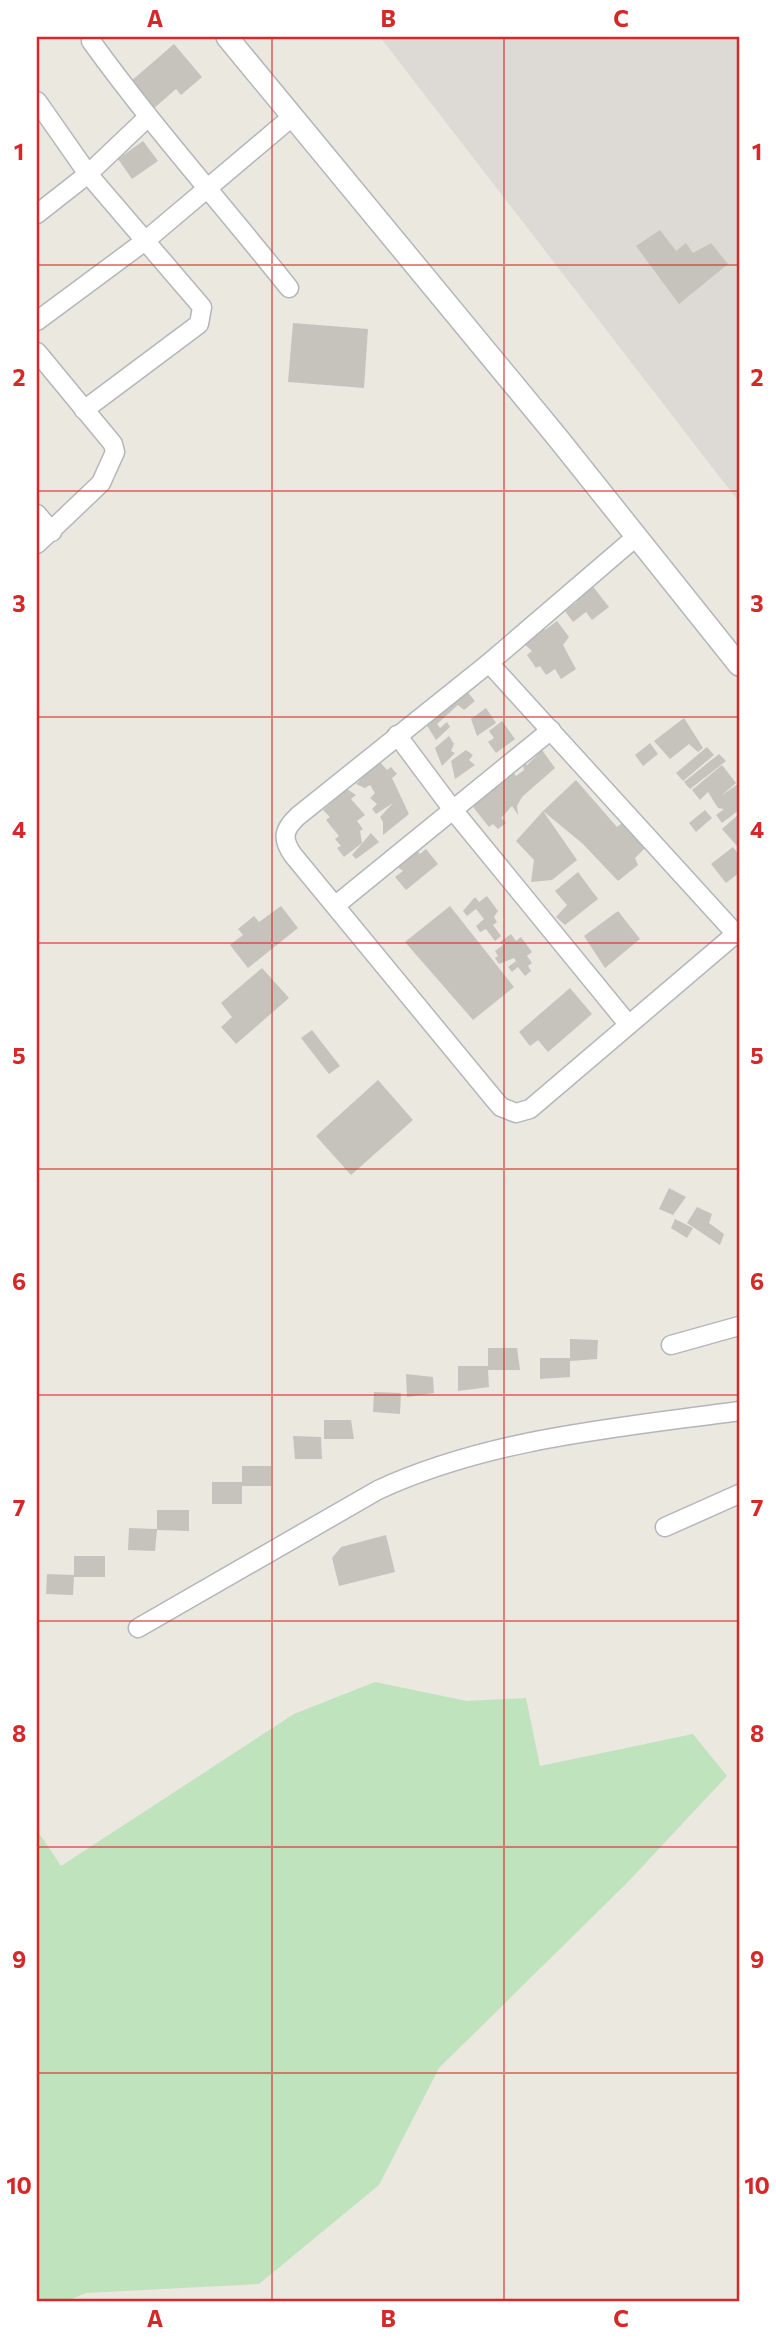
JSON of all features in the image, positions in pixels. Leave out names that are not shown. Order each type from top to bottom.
[{"type":"street","points":[[226,37],[637,536],[739,665]]},
{"type":"street","points":[[91,41],[146,118],[208,187],[289,288]]},
{"type":"street","points":[[37,101],[88,174],[202,307],[199,324],[83,410]]},
{"type":"street","points":[[37,321],[145,241],[293,116]]},
{"type":"street","points":[[37,214],[88,174],[146,118]]},
{"type":"street","points":[[37,352],[113,444],[115,452],[101,483],[37,544]]},
{"type":"street","points":[[37,514],[52,532]]},
{"type":"street","points":[[489,663],[737,932],[530,1109],[516,1113],[494,1099],[287,846],[286,830],[298,816],[489,663],[637,536]]},
{"type":"street","points":[[336,905],[551,730]]},
{"type":"street","points":[[397,735],[453,810],[628,1024]]},
{"type":"street","points":[[671,1345],[739,1326]]},
{"type":"street","points":[[138,1628],[356,1502],[419,1471],[504,1447],[739,1411]]},
{"type":"street","points":[[665,1527],[739,1494]]},
{"type":"shaded area","points":[[380,37],[739,37],[739,502]]},
{"type":"green space","points":[[375,1682],[467,1701],[526,1698],[540,1766],[693,1734],[727,1776],[626,1884],[439,2068],[379,2185],[259,2284],[86,2293],[67,2301],[37,2301],[37,1830],[61,1866],[294,1714]]},
{"type":"building","points":[[174,44],[202,77],[181,95],[176,89],[153,109],[130,82]]},
{"type":"building","points":[[143,141],[158,161],[132,179],[118,159]]},
{"type":"building","points":[[660,230],[676,251],[686,243],[693,253],[711,243],[728,264],[679,304],[636,246]]},
{"type":"building","points":[[293,323],[368,329],[364,388],[288,382]]},
{"type":"building","points":[[591,584],[609,607],[592,620],[586,612],[573,622],[565,611],[577,602],[573,597]]},
{"type":"building","points":[[557,621],[569,637],[563,645],[576,669],[561,679],[555,669],[546,675],[540,666],[536,668],[527,655],[532,651],[520,640],[541,624],[545,630]]},
{"type":"building","points":[[464,688],[475,701],[464,710],[458,705],[437,724],[440,728],[447,722],[450,727],[436,740],[424,721],[436,704],[442,712]]},
{"type":"building","points":[[486,708],[496,723],[477,736],[471,719]]},
{"type":"building","points":[[684,718],[703,748],[698,752],[689,744],[670,759],[654,741]]},
{"type":"building","points":[[502,721],[515,739],[496,753],[488,742],[494,738],[489,731]]},
{"type":"building","points":[[449,736],[454,744],[451,751],[455,753],[442,766],[435,748]]},
{"type":"building","points":[[650,743],[658,754],[643,766],[635,755]]},
{"type":"building","points":[[707,747],[714,755],[683,781],[676,773]]},
{"type":"building","points":[[466,750],[473,755],[469,760],[475,765],[455,779],[451,761]]},
{"type":"building","points":[[542,750],[555,768],[522,797],[517,806],[518,815],[512,806],[501,818],[506,823],[498,829],[493,824],[489,827],[473,807],[512,771],[516,776],[524,770],[522,762],[527,765]]},
{"type":"building","points":[[719,754],[726,761],[690,789],[684,782]]},
{"type":"building","points":[[379,761],[387,770],[391,767],[397,774],[392,778],[409,814],[383,835],[383,822],[380,817],[393,803],[376,814],[372,809],[377,804],[370,798],[375,793],[370,785],[365,788],[356,784]]},
{"type":"building","points":[[722,765],[736,783],[721,796],[738,784],[739,810],[722,823],[716,815],[724,809],[718,808],[708,792],[700,800],[692,790]]},
{"type":"building","points":[[576,780],[617,827],[622,823],[645,848],[635,858],[638,865],[618,881],[583,844],[543,811]]},
{"type":"building","points":[[347,789],[356,795],[351,799],[365,815],[357,821],[363,829],[360,831],[362,843],[344,857],[337,848],[341,846],[335,839],[339,836],[326,820],[330,817],[323,810]]},
{"type":"building","points":[[705,810],[712,818],[696,832],[689,823]]},
{"type":"building","points":[[543,811],[577,860],[552,880],[531,882],[534,860],[516,841]]},
{"type":"building","points":[[739,814],[739,844],[737,846],[722,829]]},
{"type":"building","points":[[371,833],[379,842],[356,859],[352,855]]},
{"type":"building","points":[[733,847],[739,855],[739,873],[726,883],[711,864]]},
{"type":"building","points":[[416,849],[420,854],[426,849],[438,864],[406,890],[395,877],[403,871],[396,866]]},
{"type":"building","points":[[578,872],[598,899],[565,925],[556,917],[567,905],[555,891]]},
{"type":"building","points":[[487,896],[498,911],[494,917],[497,922],[493,925],[501,936],[495,941],[486,929],[480,932],[476,926],[484,919],[476,909],[467,916],[463,911],[475,897],[479,902]]},
{"type":"building","points":[[281,906],[298,928],[248,968],[230,945],[243,935],[238,929],[254,916],[259,922]]},
{"type":"building","points":[[450,906],[514,987],[473,1020],[405,942]]},
{"type":"building","points":[[618,911],[640,939],[605,968],[584,936]]},
{"type":"building","points":[[511,934],[516,941],[521,937],[532,952],[527,956],[532,963],[528,966],[531,971],[525,976],[518,967],[512,972],[508,967],[516,961],[514,958],[499,964],[495,958],[498,956],[495,951],[503,945],[500,942]]},
{"type":"building","points":[[262,968],[289,998],[236,1044],[221,1027],[232,1017],[221,1003]]},
{"type":"building","points":[[570,988],[592,1014],[548,1052],[538,1040],[530,1046],[519,1032]]},
{"type":"building","points":[[312,1030],[340,1066],[329,1074],[301,1038]]},
{"type":"building","points":[[378,1080],[413,1120],[351,1175],[316,1136]]},
{"type":"building","points":[[669,1188],[686,1197],[673,1215],[659,1209]]},
{"type":"building","points":[[697,1207],[712,1214],[709,1223],[724,1234],[720,1245],[687,1223]]},
{"type":"building","points":[[675,1219],[693,1228],[687,1238],[671,1228]]},
{"type":"building","points":[[570,1339],[598,1340],[597,1359],[570,1361],[570,1377],[540,1379],[540,1358],[570,1358]]},
{"type":"building","points":[[488,1348],[517,1348],[520,1370],[488,1370],[489,1387],[458,1391],[458,1366],[488,1366]]},
{"type":"building","points":[[406,1374],[433,1377],[434,1393],[407,1397]]},
{"type":"building","points":[[374,1392],[401,1393],[400,1414],[373,1412]]},
{"type":"building","points":[[324,1420],[351,1420],[354,1439],[324,1439]]},
{"type":"building","points":[[293,1436],[321,1437],[322,1459],[295,1459]]},
{"type":"building","points":[[242,1466],[271,1466],[271,1486],[242,1486],[242,1504],[212,1504],[212,1482],[242,1482]]},
{"type":"building","points":[[157,1510],[189,1510],[189,1531],[157,1530],[155,1551],[128,1550],[129,1528],[157,1529]]},
{"type":"building","points":[[386,1535],[395,1572],[339,1586],[332,1558],[341,1547]]},
{"type":"building","points":[[74,1556],[105,1556],[105,1577],[74,1577],[73,1595],[46,1594],[47,1574],[74,1575]]}]
